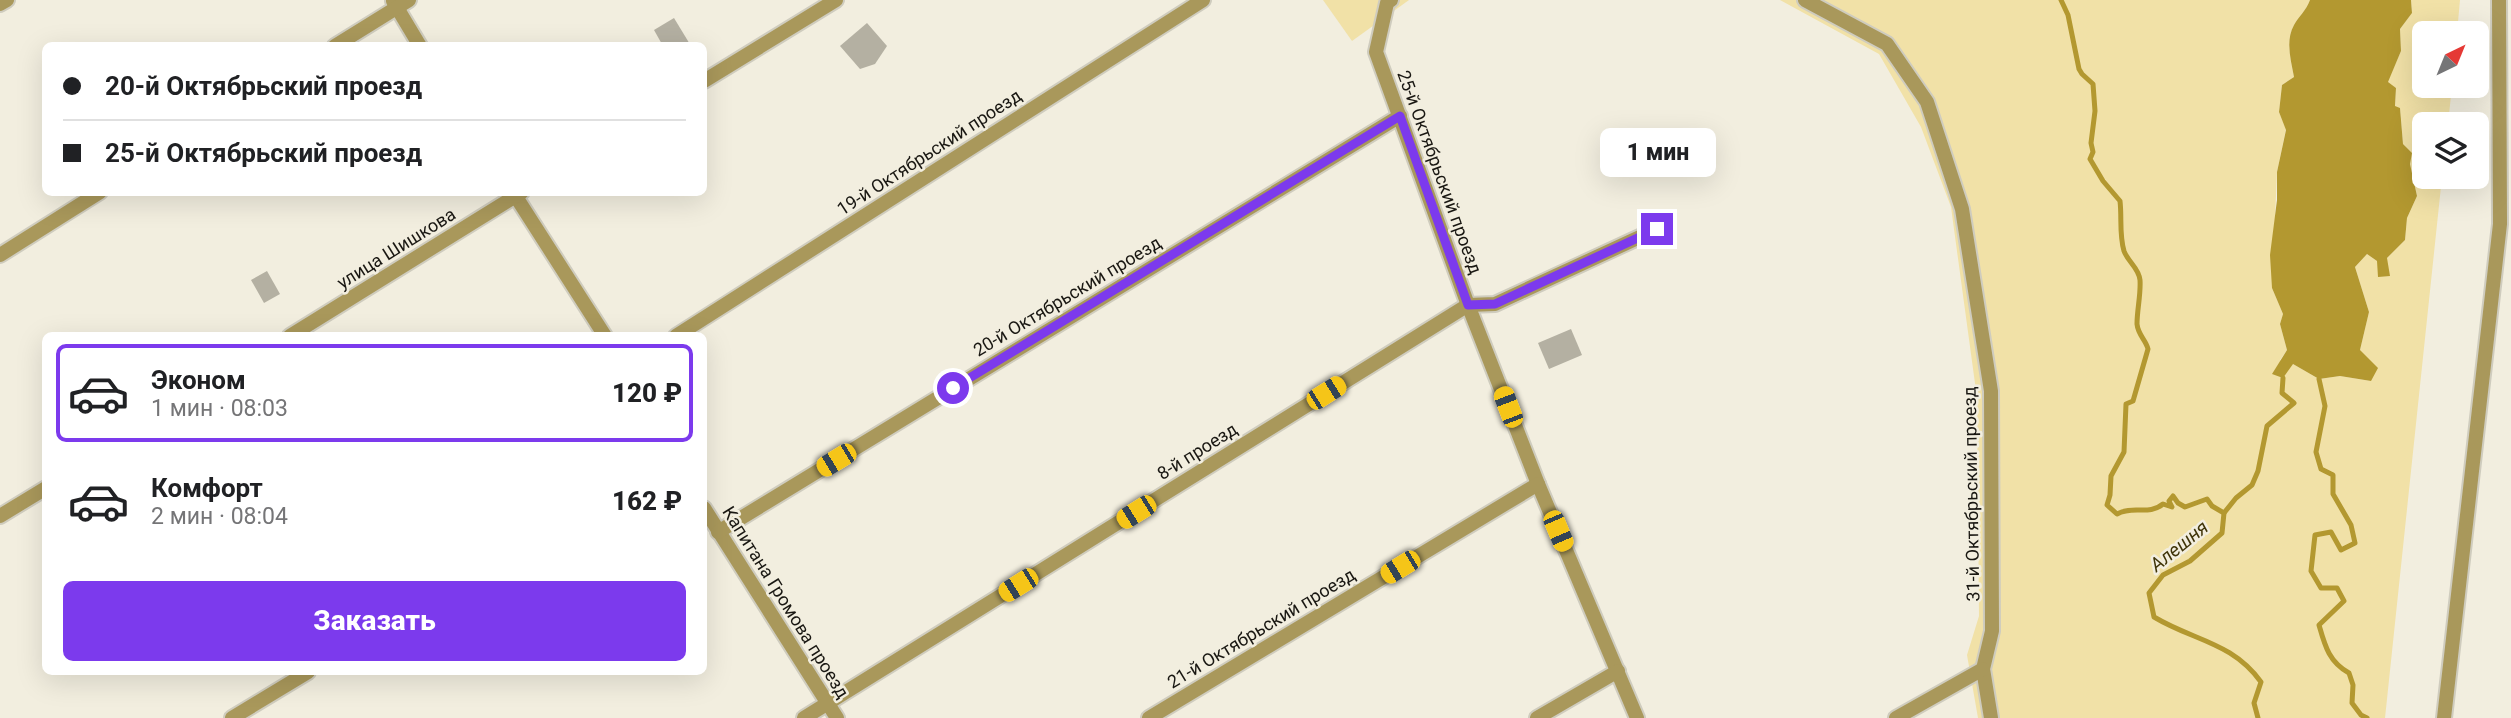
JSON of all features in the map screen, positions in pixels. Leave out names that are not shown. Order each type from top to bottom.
[{"type":"street","points":[[0,4],[7,0]]},
{"type":"street","points":[[707,79],[836,0]]},
{"type":"street","name":"19-й Октябрьский проезд","points":[[682,332],[1203,0]]},
{"type":"street","name":"25-й Октябрьский проезд","points":[[1391,0],[1387,3],[1376,52],[1468,305],[1538,484],[1637,718]]},
{"type":"street","name":"31-й Октябрьский проезд","points":[[1805,0],[1887,44],[1927,102],[1962,209],[1991,391],[1992,631],[1983,669],[1991,718]]},
{"type":"street","points":[[2444,718],[2500,224],[2500,0]]},
{"type":"street","points":[[341,42],[399,2],[418,42]]},
{"type":"street","name":"20-й Октябрьский проезд","points":[[718,532],[1400,116]]},
{"type":"street","points":[[0,255],[94,196]]},
{"type":"street","name":"улица Шишкова","points":[[296,332],[514,196]]},
{"type":"street","points":[[518,196],[603,332]]},
{"type":"street","points":[[1468,305],[1495,304],[1657,229]]},
{"type":"street","name":"8-й проезд","points":[[804,718],[1468,305]]},
{"type":"street","name":"21-й Октябрьский проезд","points":[[1149,718],[1538,484]]},
{"type":"street","points":[[0,516],[42,490]]},
{"type":"street","name":"Капитана Громова проезд","points":[[707,513],[836,718]]},
{"type":"street","points":[[1896,718],[1983,669]]},
{"type":"street","points":[[1536,718],[1618,671]]},
{"type":"street","points":[[232,718],[302,675]]},
{"type":"shaded area","points":[[1323,0],[1409,0],[1352,41]]},
{"type":"shaded area","points":[[1780,0],[2310,0],[2291,31],[2290,51],[2294,77],[2282,85],[2279,112],[2286,129],[2277,172],[2272,288],[2283,314],[2280,324],[2287,350],[2280,360],[2319,379],[2340,376],[2371,381],[2360,350],[2369,312],[2355,267],[2367,254],[2377,261],[2387,258],[2405,240],[2407,218],[2417,196],[2415,189],[2441,189],[2385,718],[1978,718],[1967,655],[1979,616],[1977,398],[1951,207],[1921,127],[1879,54]]},
{"type":"shaded area","points":[[2310,0],[2411,0],[2412,13],[2400,29],[2401,51],[2388,82],[2396,88],[2395,106],[2400,108],[2403,144],[2412,153],[2412,189],[2415,189],[2417,196],[2407,218],[2405,240],[2387,258],[2390,276],[2378,277],[2377,261],[2367,254],[2355,267],[2369,312],[2360,350],[2378,368],[2371,381],[2340,376],[2319,379],[2293,364],[2283,378],[2272,374],[2287,350],[2280,324],[2283,314],[2272,288],[2270,255],[2277,200],[2277,172],[2286,130],[2279,112],[2282,85],[2294,77],[2290,51],[2291,31]]},
{"type":"shaded area","points":[[2411,0],[2460,0],[2458,21],[2412,21],[2412,98],[2451,98],[2449,112],[2412,112],[2412,173],[2411,153],[2403,144],[2400,108],[2395,107],[2396,88],[2387,83],[2401,51],[2400,29],[2412,13]]},
{"type":"building","points":[[674,18],[689,42],[661,42],[654,30]]},
{"type":"building","points":[[867,23],[887,46],[875,64],[860,69],[840,46]]},
{"type":"building","points":[[267,271],[280,294],[264,303],[251,280]]},
{"type":"building","points":[[1571,329],[1582,355],[1549,369],[1538,343]]},
{"type":"waterway","name":"Алешня","points":[[2061,0],[2068,15],[2079,69],[2093,84],[2095,111],[2091,143],[2093,152],[2090,159],[2103,181],[2120,201],[2124,251],[2138,272],[2140,280],[2138,328],[2148,349],[2133,401],[2126,404],[2124,452],[2111,476],[2107,505],[2117,514],[2129,510],[2158,508],[2163,504],[2172,507],[2169,501],[2173,496],[2185,507],[2207,499],[2212,506],[2224,513],[2222,533],[2190,561],[2163,575],[2149,593],[2154,617],[2225,650],[2250,669],[2261,682],[2254,703],[2258,718]]},
{"type":"waterway","points":[[2224,513],[2236,498],[2252,485],[2258,471],[2267,426],[2294,403],[2282,393],[2283,378]]},
{"type":"waterway","points":[[2319,379],[2325,406],[2316,452],[2321,469],[2333,475],[2333,494],[2351,525],[2355,543],[2341,550],[2331,532],[2315,535],[2311,571],[2321,588],[2337,588],[2344,601],[2319,625],[2332,659],[2349,673],[2353,685],[2352,703],[2361,715],[2367,718]]},
{"type":"route","points":[[953,388],[1400,116],[1468,305],[1495,304],[1657,229]]}]
